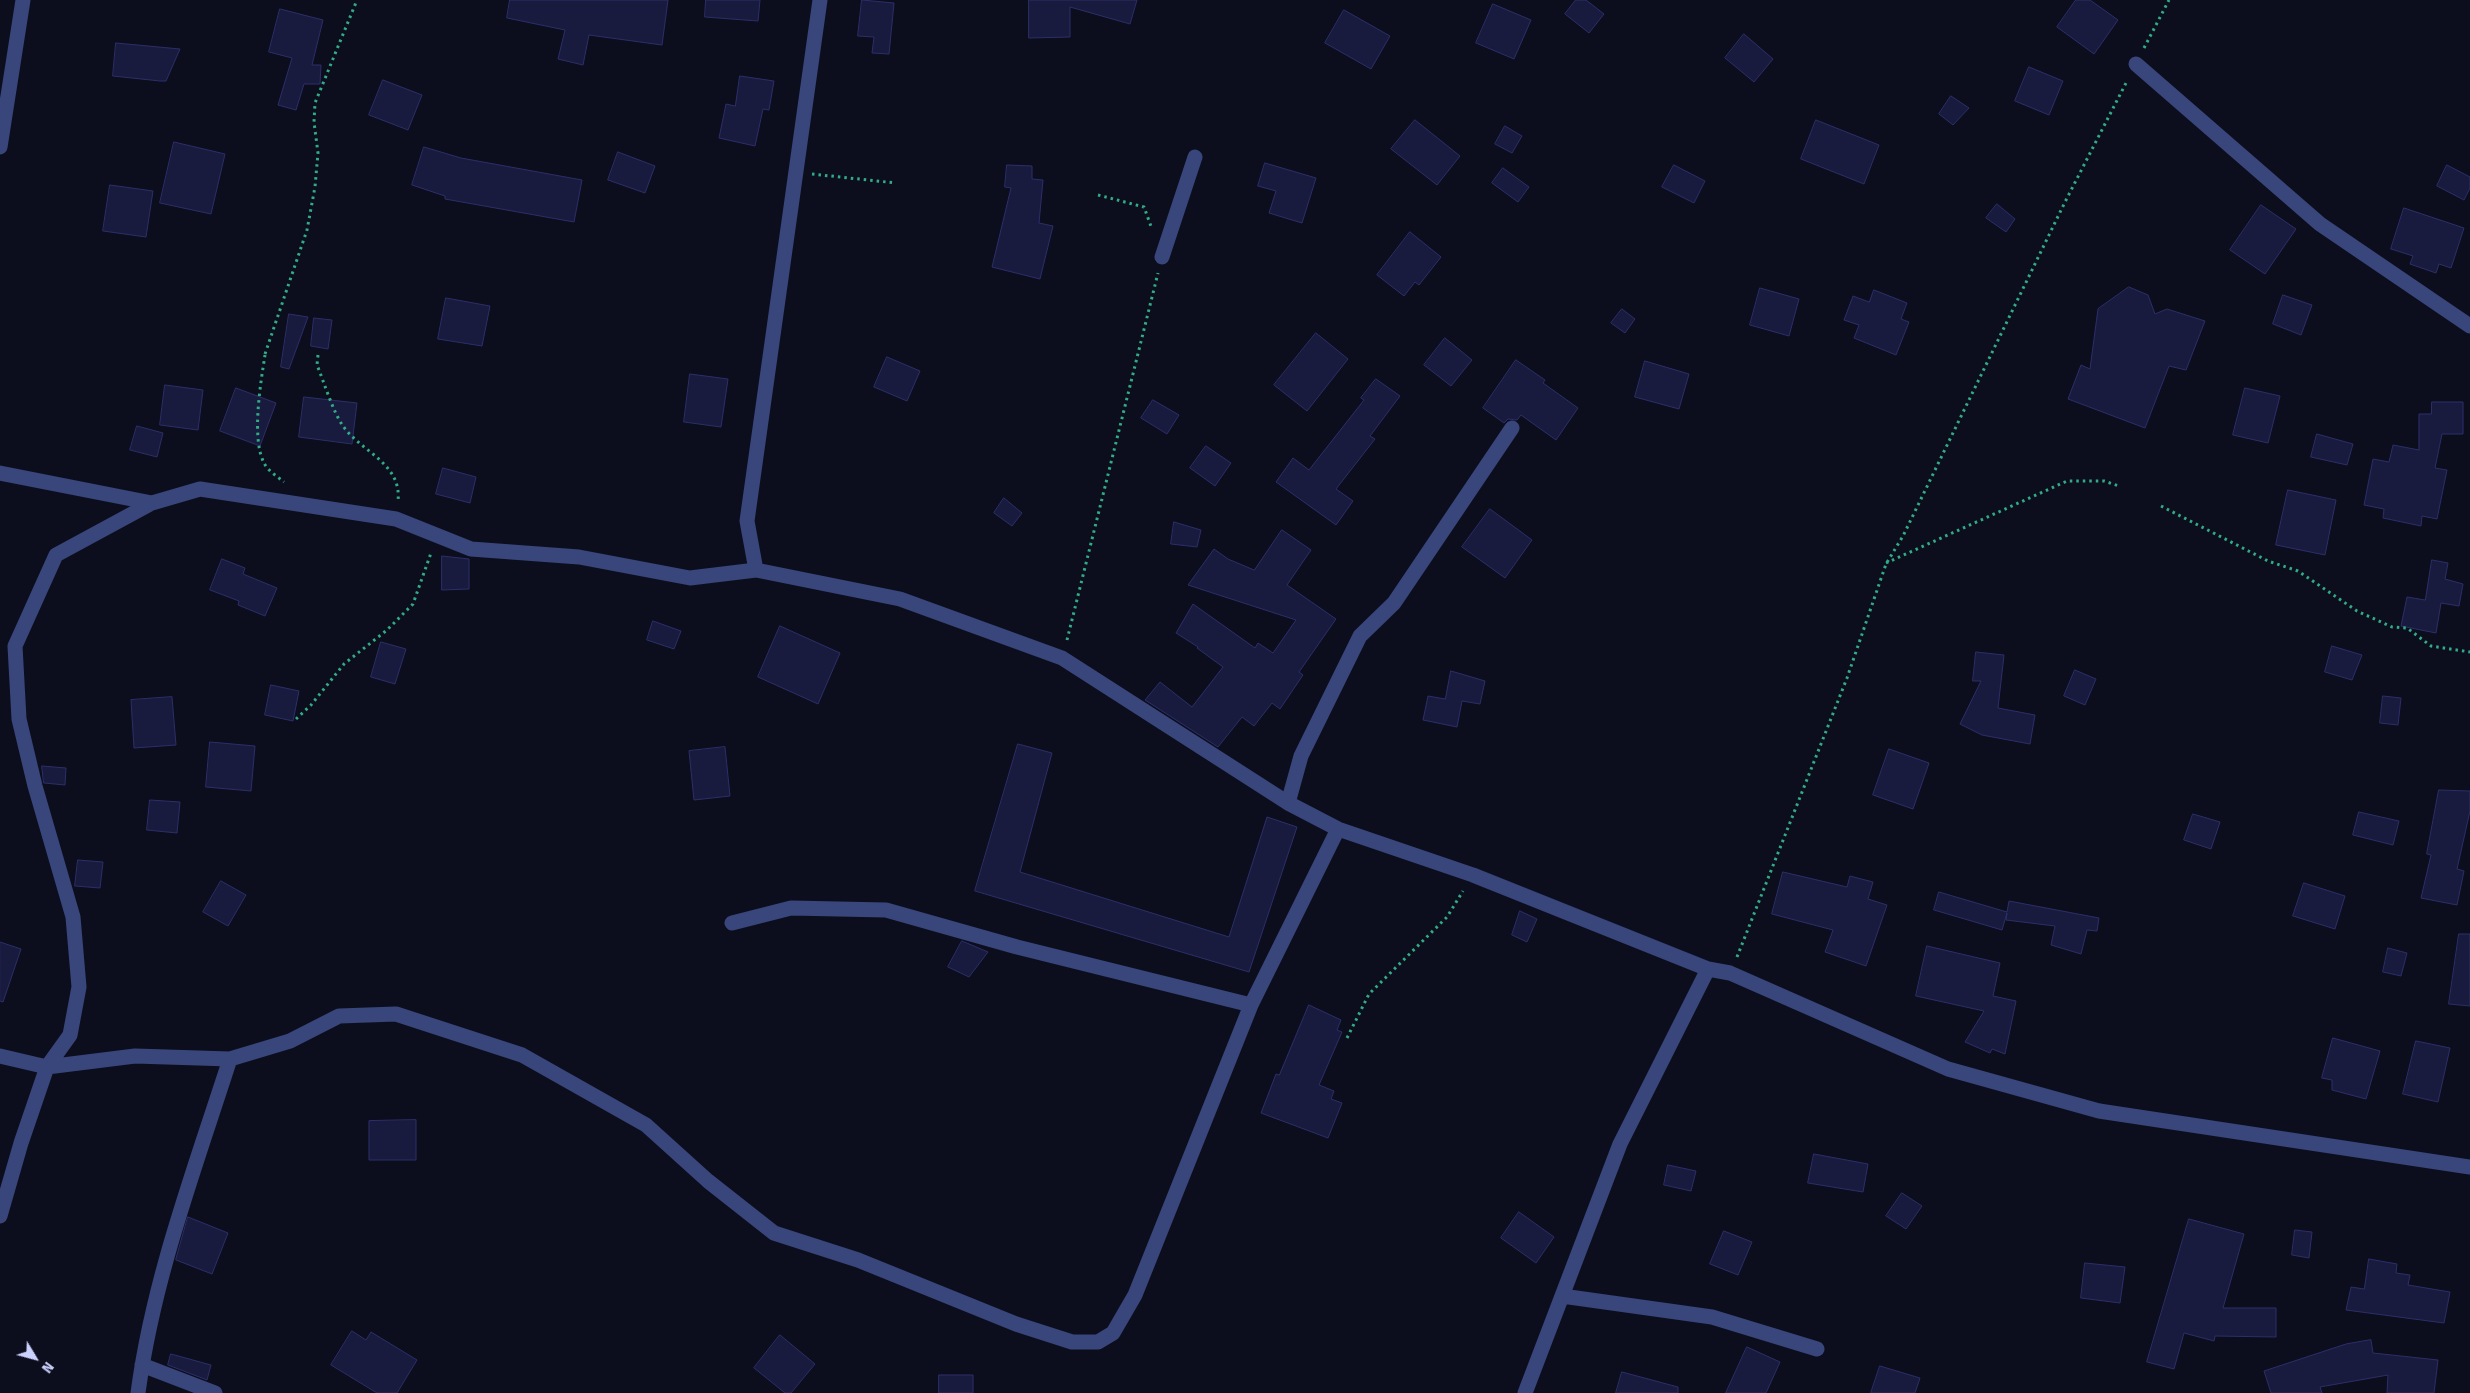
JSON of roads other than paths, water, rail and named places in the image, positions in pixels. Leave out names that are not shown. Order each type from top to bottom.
[{"type":"street","points":[[0,147],[23,0]]},
{"type":"street","points":[[756,570],[747,521],[820,0]]},
{"type":"street","points":[[2136,64],[2320,224],[2470,326]]},
{"type":"street","points":[[1162,257],[1195,157]]},
{"type":"street","points":[[1288,803],[1301,756],[1360,636],[1394,604],[1512,428]]},
{"type":"street","points":[[0,473],[152,503]]},
{"type":"street","points":[[0,1216],[21,1143],[47,1067],[70,1035],[79,987],[73,917],[35,786],[19,719],[15,646],[56,555],[152,503],[200,489],[396,519],[472,549],[579,557],[690,578],[756,570],[900,599],[1062,658],[1288,803],[1338,829],[1473,875],[1708,969],[1730,973],[1948,1070],[2100,1111],[2470,1167]]},
{"type":"street","points":[[0,1056],[47,1067],[135,1056],[230,1059],[290,1041],[340,1016],[396,1014],[513,1052],[646,1126],[708,1181],[774,1233],[858,1260],[1016,1324],[1072,1342],[1098,1342],[1113,1333],[1135,1295],[1251,1006],[1338,829]]},
{"type":"street","points":[[732,923],[792,908],[886,910],[1016,947],[1251,1006]]},
{"type":"street","points":[[1525,1393],[1620,1144],[1708,969]]},
{"type":"street","points":[[138,1393],[142,1365],[170,1247],[230,1059]]},
{"type":"street","points":[[1562,1296],[1712,1317],[1817,1349]]},
{"type":"street","points":[[142,1365],[215,1393]]}]
